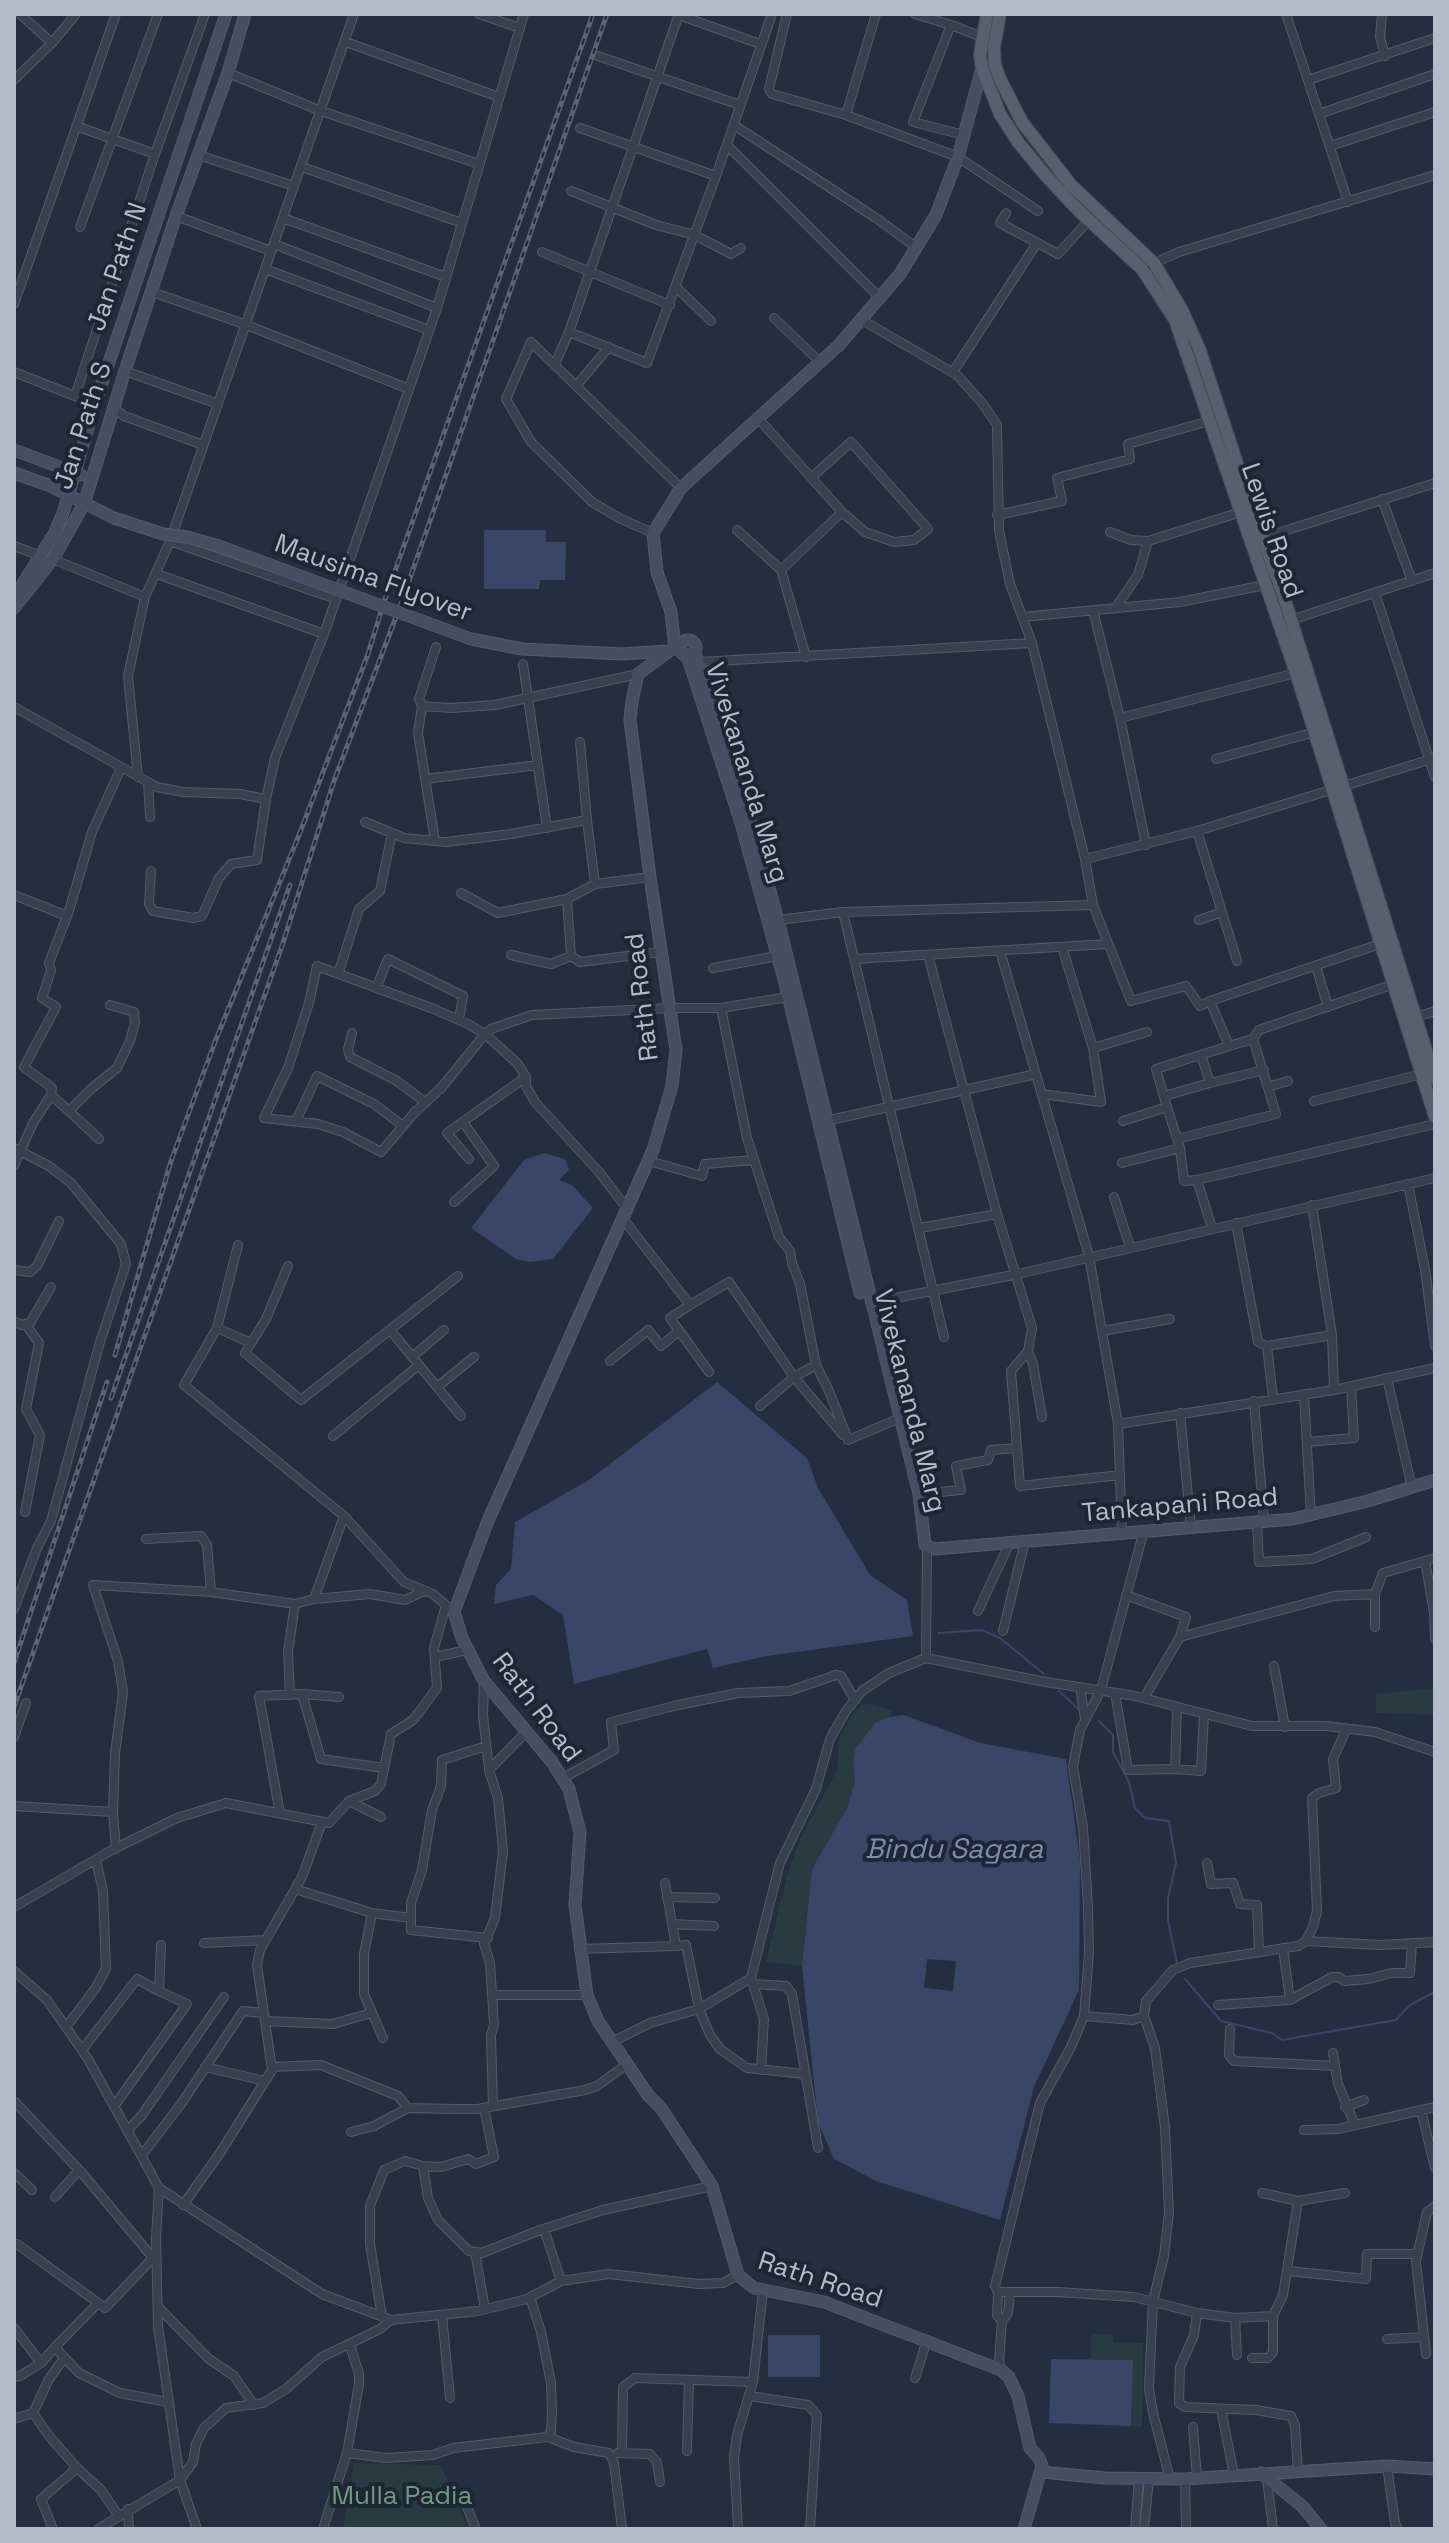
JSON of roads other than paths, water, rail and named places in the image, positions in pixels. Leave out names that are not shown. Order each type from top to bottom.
[{"type":"main road","name":"Jan Path N","points":[[47,558],[76,474],[95,404],[226,14]]},
{"type":"main road","name":"Jan Path S","points":[[47,558],[70,533],[84,504],[125,371],[176,216],[228,73],[245,14]]},
{"type":"main road","name":"Lewis Road","points":[[987,14],[982,37],[1000,114],[1046,176],[1089,220],[1148,266],[1175,320],[1416,1017],[1435,1117]]},
{"type":"main road","name":"Lewis Road","points":[[1000,14],[989,67],[1048,158],[1177,300],[1199,348],[1291,620],[1380,944],[1429,1076]]},
{"type":"main road","points":[[694,657],[682,654],[675,648],[671,612],[657,572],[653,533],[681,488],[820,362],[881,299],[936,215],[989,67]]},
{"type":"main road","points":[[14,450],[92,479]]},
{"type":"main road","name":"Mausima Flyover","points":[[14,473],[114,518],[166,537],[187,537],[219,546],[471,639],[522,649],[622,654],[675,648]]},
{"type":"main road","points":[[14,597],[47,558]]},
{"type":"main road","points":[[14,608],[47,558]]},
{"type":"main road","points":[[638,674],[675,648]]},
{"type":"main road","name":"Vivekananda Marg","points":[[694,657],[735,766],[778,920],[809,1067],[878,1348],[919,1494],[926,1546]]},
{"type":"main road","name":"Vivekananda Marg","points":[[694,657],[788,997],[826,1121],[870,1303],[893,1421],[921,1540],[926,1546]]},
{"type":"main road","name":"Rath Road","points":[[638,674],[630,720],[676,1050],[672,1086],[649,1161],[450,1608],[484,1681],[527,1731],[569,1789],[580,1832],[575,1905],[587,1995],[598,2021],[712,2186],[738,2275],[754,2288],[824,2302],[1001,2370]]},
{"type":"main road","name":"Tankapani Road","points":[[926,1546],[934,1549],[1311,1516],[1435,1480]]},
{"type":"main road","points":[[1001,2370],[1009,2377],[1018,2396],[1030,2448],[1039,2458],[1041,2472],[1024,2529]]},
{"type":"main road","points":[[1041,2472],[1170,2479],[1264,2476],[1387,2466],[1435,2469]]},
{"type":"main road","points":[[1264,2476],[1302,2506],[1321,2529]]},
{"type":"street","points":[[20,14],[52,43]]},
{"type":"street","points":[[14,80],[76,14]]},
{"type":"street","points":[[14,304],[116,14]]},
{"type":"street","points":[[80,227],[158,14]]},
{"type":"street","points":[[75,396],[205,14]]},
{"type":"street","points":[[138,777],[128,676],[145,597],[157,574],[166,537],[218,404],[354,14]]},
{"type":"street","points":[[479,14],[520,28]]},
{"type":"street","points":[[151,871],[149,904],[153,911],[193,918],[202,916],[219,878],[231,864],[257,860],[275,758],[324,634],[437,308],[524,14]]},
{"type":"street","points":[[555,364],[569,332],[679,14],[760,44]]},
{"type":"street","points":[[569,332],[647,363],[772,14]]},
{"type":"street","points":[[787,14],[769,89],[772,94],[846,115],[958,157],[1038,211]]},
{"type":"street","points":[[846,115],[876,14]]},
{"type":"street","points":[[915,14],[982,37]]},
{"type":"street","points":[[1286,14],[1348,202]]},
{"type":"street","points":[[1382,14],[1380,37],[1385,56]]},
{"type":"street","points":[[951,25],[913,122],[964,135]]},
{"type":"street","points":[[1308,80],[1435,38]]},
{"type":"street","points":[[346,42],[499,97]]},
{"type":"street","points":[[598,56],[740,105]]},
{"type":"street","points":[[188,63],[207,70]]},
{"type":"street","points":[[228,73],[321,111],[479,164]]},
{"type":"street","points":[[1319,114],[1435,74]]},
{"type":"street","points":[[1330,146],[1435,112]]},
{"type":"street","points":[[734,125],[917,248]]},
{"type":"street","points":[[76,126],[155,154]]},
{"type":"street","points":[[580,128],[716,176]]},
{"type":"street","points":[[727,145],[881,299]]},
{"type":"street","points":[[198,155],[294,186]]},
{"type":"street","points":[[302,167],[462,223]]},
{"type":"street","points":[[1148,266],[1179,252],[1435,175]]},
{"type":"street","points":[[571,191],[656,225],[695,235],[731,254],[741,248]]},
{"type":"street","points":[[1006,213],[1000,223],[1058,254],[1089,220]]},
{"type":"street","points":[[176,216],[272,247],[437,308]]},
{"type":"street","points":[[283,218],[446,277]]},
{"type":"street","points":[[953,372],[1037,243]]},
{"type":"street","points":[[542,252],[670,305]]},
{"type":"street","points":[[265,269],[429,330]]},
{"type":"street","points":[[676,287],[711,321]]},
{"type":"street","points":[[152,292],[244,324],[409,389]]},
{"type":"street","points":[[774,318],[820,362]]},
{"type":"street","points":[[862,320],[953,372],[983,404],[997,425],[997,515],[1010,584],[1032,643],[1085,859],[1093,905],[1131,1001],[1186,986],[1200,1006],[1380,944]]},
{"type":"street","points":[[653,533],[592,502],[531,442],[506,399],[531,342],[681,488]]},
{"type":"street","points":[[576,386],[609,347]]},
{"type":"street","points":[[125,371],[218,404]]},
{"type":"street","points":[[14,372],[95,404]]},
{"type":"street","points":[[115,409],[124,416],[203,445]]},
{"type":"street","points":[[757,417],[842,512],[865,532],[894,542],[914,540],[928,529],[851,442],[812,477]]},
{"type":"street","points":[[997,515],[1062,501],[1057,478],[1130,459],[1128,444],[1209,421]]},
{"type":"street","points":[[1262,538],[1435,483]]},
{"type":"street","points":[[1382,499],[1412,581]]},
{"type":"street","points":[[781,570],[842,512]]},
{"type":"street","points":[[1110,532],[1131,540],[1148,541],[1241,512]]},
{"type":"street","points":[[737,530],[781,570],[806,657]]},
{"type":"street","points":[[166,537],[336,599]]},
{"type":"street","points":[[1116,607],[1138,575],[1148,541]]},
{"type":"street","points":[[14,546],[145,597]]},
{"type":"street","points":[[1291,620],[1435,573]]},
{"type":"street","points":[[157,574],[324,634]]},
{"type":"street","points":[[1022,617],[1180,602],[1265,585]]},
{"type":"street","points":[[1375,593],[1432,758],[1435,777]]},
{"type":"street","points":[[1093,610],[1120,718],[1146,845]]},
{"type":"street","points":[[694,657],[806,657],[1032,643]]},
{"type":"street","points":[[435,841],[418,733],[422,706],[419,699],[436,647]]},
{"type":"street","points":[[523,664],[547,828]]},
{"type":"street","points":[[1120,718],[1296,673]]},
{"type":"street","points":[[422,706],[451,708],[529,699],[638,674]]},
{"type":"street","points":[[14,707],[157,787],[266,799]]},
{"type":"street","points":[[1216,759],[1315,732]]},
{"type":"street","points":[[580,742],[595,884]]},
{"type":"street","points":[[1085,859],[1197,831],[1432,758]]},
{"type":"street","points":[[425,779],[538,765]]},
{"type":"street","points":[[14,1166],[17,1150],[51,1095],[52,1088],[24,1067],[56,1007],[42,998],[51,970],[49,963],[67,916],[92,832],[121,768]]},
{"type":"street","points":[[148,782],[150,817]]},
{"type":"street","points":[[365,822],[404,838],[446,842],[587,820]]},
{"type":"street","points":[[1197,831],[1237,961]]},
{"type":"street","points":[[338,974],[359,909],[380,891],[392,833]]},
{"type":"street","points":[[461,893],[498,913],[567,899],[595,884],[650,877]]},
{"type":"street","points":[[14,895],[67,916]]},
{"type":"street","points":[[567,899],[571,956]]},
{"type":"street","points":[[778,920],[843,912],[1093,905]]},
{"type":"street","points":[[843,912],[944,1337]]},
{"type":"street","points":[[1199,920],[1222,912]]},
{"type":"street","points":[[854,959],[1108,944]]},
{"type":"street","points":[[1042,1094],[1101,1102],[1093,1048],[1062,947]]},
{"type":"street","points":[[1000,951],[1089,1256],[1118,1424],[1122,1532]]},
{"type":"street","points":[[571,956],[580,962],[660,952]]},
{"type":"street","points":[[511,955],[551,964],[571,956]]},
{"type":"street","points":[[928,955],[997,1214],[1018,1274],[1032,1328],[1028,1351],[1042,1417]]},
{"type":"street","points":[[713,968],[777,956]]},
{"type":"street","points":[[376,988],[388,959],[463,996],[459,1019]]},
{"type":"street","points":[[690,1305],[599,1172],[535,1102],[517,1063],[485,1034],[459,1019],[317,966],[309,1003],[288,1068],[264,1118],[296,1121],[343,1132],[381,1152],[442,1087],[485,1034],[491,1029],[532,1015],[721,1008],[788,997]]},
{"type":"street","points":[[1316,966],[1328,1007]]},
{"type":"street","points":[[1394,984],[1259,1030],[1253,1039],[1156,1069],[1180,1148],[1184,1181],[1435,1124]]},
{"type":"street","points":[[1210,1001],[1229,1046]]},
{"type":"street","points":[[69,1111],[117,1068],[130,1041],[135,1023],[134,1012],[110,1005]]},
{"type":"street","points":[[721,1008],[754,1160],[779,1237],[790,1251],[800,1284],[816,1365],[848,1440]]},
{"type":"street","points":[[1416,1017],[1435,1011]]},
{"type":"street","points":[[1093,1048],[1147,1032]]},
{"type":"street","points":[[352,1033],[348,1049],[350,1057],[397,1081],[425,1102]]},
{"type":"street","points":[[1177,1139],[1276,1114],[1253,1039]]},
{"type":"street","points":[[1201,1055],[1210,1083]]},
{"type":"street","points":[[1164,1096],[1264,1070]]},
{"type":"street","points":[[826,1121],[1036,1074]]},
{"type":"street","points":[[296,1121],[317,1076],[374,1104],[403,1126]]},
{"type":"street","points":[[1314,1101],[1429,1076]]},
{"type":"street","points":[[469,1159],[447,1133],[526,1077]]},
{"type":"street","points":[[1268,1087],[1288,1081]]},
{"type":"street","points":[[51,1095],[99,1139]]},
{"type":"street","points":[[1123,1121],[1167,1107]]},
{"type":"street","points":[[454,1202],[494,1166],[463,1122]]},
{"type":"street","points":[[1122,1163],[1180,1148]]},
{"type":"street","points":[[14,1609],[37,1548],[51,1521],[100,1342],[126,1264],[121,1244],[71,1183],[49,1166],[17,1150]]},
{"type":"street","points":[[649,1161],[702,1176],[705,1164],[754,1160]]},
{"type":"street","points":[[870,1303],[1018,1274],[1435,1178]]},
{"type":"street","points":[[1197,1180],[1212,1228]]},
{"type":"street","points":[[1408,1184],[1424,1263],[1435,1346]]},
{"type":"street","points":[[1114,1197],[1130,1247]]},
{"type":"street","points":[[1312,1205],[1332,1335],[1334,1390]]},
{"type":"street","points":[[920,1228],[997,1214]]},
{"type":"street","points":[[14,1270],[30,1272],[37,1266],[59,1221]]},
{"type":"street","points":[[1236,1223],[1258,1342],[1267,1346],[1332,1335]]},
{"type":"street","points":[[14,1907],[177,1818],[226,1803],[329,1823],[349,1801],[379,1788],[391,1734],[413,1720],[437,1688],[434,1648],[450,1608],[433,1594],[404,1582],[344,1516],[184,1385],[217,1328],[238,1245]]},
{"type":"street","points":[[1424,1263],[1435,1263]]},
{"type":"street","points":[[288,1266],[266,1319],[245,1353],[301,1400],[458,1276]]},
{"type":"street","points":[[709,1372],[670,1318],[729,1282],[794,1377],[848,1440]]},
{"type":"street","points":[[26,1325],[51,1287]]},
{"type":"street","points":[[1102,1331],[1170,1319]]},
{"type":"street","points":[[14,1321],[26,1325],[39,1343],[26,1409],[40,1435],[25,1512]]},
{"type":"street","points":[[217,1328],[251,1343]]},
{"type":"street","points":[[412,1357],[444,1330]]},
{"type":"street","points":[[610,1361],[648,1330],[661,1346],[679,1331]]},
{"type":"street","points":[[391,1331],[461,1416]]},
{"type":"street","points":[[1267,1346],[1273,1398]]},
{"type":"street","points":[[1028,1351],[1011,1371],[1020,1486],[1120,1475]]},
{"type":"street","points":[[437,1387],[474,1357]]},
{"type":"street","points":[[333,1436],[419,1365]]},
{"type":"street","points":[[760,1406],[794,1377],[816,1365]]},
{"type":"street","points":[[1118,1424],[1334,1390],[1435,1368]]},
{"type":"street","points":[[1387,1378],[1412,1488]]},
{"type":"street","points":[[1307,1442],[1354,1438],[1351,1386]]},
{"type":"street","points":[[1304,1394],[1311,1516]]},
{"type":"street","points":[[1254,1401],[1259,1562],[1312,1559],[1366,1537]]},
{"type":"street","points":[[1180,1413],[1191,1527]]},
{"type":"street","points":[[848,1440],[893,1421]]},
{"type":"street","points":[[919,1494],[961,1490],[956,1466],[988,1460],[991,1450],[1017,1448]]},
{"type":"street","points":[[314,1599],[344,1516]]},
{"type":"street","points":[[1002,2321],[997,2315],[997,2274],[1040,2103],[1064,2061],[1084,2016],[1089,1953],[1088,1906],[1083,1828],[1073,1766],[1080,1730],[1101,1690],[1144,1530]]},
{"type":"street","points":[[146,1539],[201,1536],[207,1545],[211,1592]]},
{"type":"street","points":[[1003,1631],[1025,1541]]},
{"type":"street","points":[[978,1611],[1010,1542]]},
{"type":"street","points":[[926,1546],[926,1658]]},
{"type":"street","points":[[1375,1627],[1375,1594],[1383,1573],[1435,1558]]},
{"type":"street","points":[[1425,1561],[1435,1639]]},
{"type":"street","points":[[116,1849],[113,1812],[115,1754],[123,1692],[118,1661],[93,1585],[211,1592],[295,1604],[314,1599],[370,1594],[405,1600],[424,1590]]},
{"type":"street","points":[[1180,1637],[1334,1596],[1375,1594]]},
{"type":"street","points":[[1126,1595],[1186,1617],[1180,1637],[1144,1698]]},
{"type":"street","points":[[290,1695],[288,1652],[295,1604]]},
{"type":"street","points":[[435,1657],[467,1650]]},
{"type":"street","points":[[761,2070],[764,2019],[753,1981],[780,1863],[816,1789],[830,1739],[862,1691],[889,1673],[926,1658],[1144,1698],[1252,1726],[1326,1726],[1389,1735],[1435,1752]]},
{"type":"street","points":[[1274,1666],[1285,1727]]},
{"type":"street","points":[[562,1776],[614,1750],[611,1722],[738,1693],[789,1691],[836,1675],[841,1676],[855,1700]]},
{"type":"street","points":[[386,2318],[370,2244],[370,2206],[384,2170],[405,2161],[441,2167],[468,2159],[476,2164],[494,2157],[489,2107],[492,1995],[490,1963],[484,1944],[495,1918],[503,1851],[498,1798],[489,1770],[486,1746],[484,1681]]},
{"type":"street","points":[[1080,1687],[1085,1720]]},
{"type":"street","points":[[1115,1693],[1128,1770],[1201,1771],[1204,1715]]},
{"type":"street","points":[[302,1694],[321,1759],[384,1768]]},
{"type":"street","points":[[280,1814],[259,1696],[302,1694],[339,1697]]},
{"type":"street","points":[[14,1737],[26,1703]]},
{"type":"street","points":[[1175,1769],[1177,1708]]},
{"type":"street","points":[[1170,2479],[1149,2388],[1153,2301],[1164,2256],[1169,2212],[1165,2128],[1155,2048],[1144,2016],[1146,2001],[1173,1970],[1190,1963],[1298,1946],[1306,1941],[1317,1911],[1312,1798],[1336,1788],[1333,1759],[1346,1730]]},
{"type":"street","points":[[489,1770],[527,1731]]},
{"type":"street","points":[[486,1746],[442,1760],[441,1786],[432,1810],[422,1870],[411,1903],[411,1930],[488,1938]]},
{"type":"street","points":[[349,1801],[381,1817]]},
{"type":"street","points":[[14,1806],[113,1812]]},
{"type":"street","points":[[183,2205],[220,2153],[272,2067],[257,1965],[260,1950],[295,1889],[322,1822]]},
{"type":"street","points":[[66,2027],[106,1969],[103,1891],[96,1860]]},
{"type":"street","points":[[1207,1863],[1211,1884],[1233,1883],[1240,1904],[1257,1905],[1259,1952]]},
{"type":"street","points":[[665,1883],[676,1946]]},
{"type":"street","points":[[295,1889],[372,1913],[411,1918]]},
{"type":"street","points":[[667,1897],[715,1898]]},
{"type":"street","points":[[372,1913],[364,1954],[364,1994],[383,2038]]},
{"type":"street","points":[[672,1924],[714,1926]]},
{"type":"street","points":[[204,1943],[266,1940]]},
{"type":"street","points":[[1306,1941],[1380,1945],[1435,1942]]},
{"type":"street","points":[[1218,2005],[1290,2000],[1332,1977],[1344,1981],[1410,1973],[1412,1943]]},
{"type":"street","points":[[159,1991],[161,1945]]},
{"type":"street","points":[[579,1949],[686,1945],[699,2009],[720,2049],[747,2068],[805,2074]]},
{"type":"street","points":[[1283,1948],[1290,2000]]},
{"type":"street","points":[[14,1971],[47,2000],[82,2050],[159,2188],[322,2294],[386,2318],[485,2309],[530,2297],[561,2281],[609,2274],[699,2284],[723,2283],[738,2275]]},
{"type":"street","points":[[82,2050],[137,1979],[187,2004],[115,2105]]},
{"type":"street","points":[[612,2042],[650,2023],[699,2009],[753,1981],[789,1988],[818,2148]]},
{"type":"street","points":[[492,1995],[587,1995]]},
{"type":"street","points":[[128,2130],[142,2115],[224,1997]]},
{"type":"street","points":[[142,2155],[243,2011],[264,2017],[333,2024],[371,2013]]},
{"type":"street","points":[[1084,2016],[1133,2020],[1144,2016]]},
{"type":"street","points":[[1230,2029],[1229,2055],[1234,2061],[1335,2066]]},
{"type":"street","points":[[1333,2053],[1345,2107],[1355,2125]]},
{"type":"street","points":[[351,2132],[374,2126],[408,2108],[489,2107],[597,2086],[627,2064]]},
{"type":"street","points":[[272,2067],[321,2065],[398,2096],[408,2108]]},
{"type":"street","points":[[205,2067],[265,2081]]},
{"type":"street","points":[[1345,2107],[1364,2100]]},
{"type":"street","points":[[14,2101],[154,2257]]},
{"type":"street","points":[[1304,2130],[1338,2129],[1435,2107]]},
{"type":"street","points":[[1421,2110],[1435,2168]]},
{"type":"street","points":[[423,2166],[428,2198],[438,2220],[469,2251],[482,2253],[603,2210],[712,2186]]},
{"type":"street","points":[[55,2197],[79,2170]]},
{"type":"street","points":[[14,2173],[32,2190]]},
{"type":"street","points":[[159,2188],[154,2257],[168,2402],[180,2480],[197,2529]]},
{"type":"street","points":[[1262,2193],[1298,2201],[1345,2193]]},
{"type":"street","points":[[1252,2358],[1268,2358],[1273,2352],[1273,2316],[1281,2303],[1288,2271],[1298,2201]]},
{"type":"street","points":[[1426,2354],[1417,2254],[1427,2212],[1435,2206]]},
{"type":"street","points":[[544,2229],[561,2281]]},
{"type":"street","points":[[17,2244],[105,2308],[154,2257]]},
{"type":"street","points":[[475,2252],[485,2309]]},
{"type":"street","points":[[1288,2271],[1366,2279],[1367,2254],[1417,2254]]},
{"type":"street","points":[[738,2529],[734,2458],[753,2382],[763,2290]]},
{"type":"street","points":[[998,2292],[1134,2297],[1197,2313],[1235,2318],[1273,2316]]},
{"type":"street","points":[[1001,2370],[1002,2321],[1008,2313],[1010,2293]]},
{"type":"street","points":[[530,2297],[551,2383],[551,2431],[548,2437]]},
{"type":"street","points":[[14,2377],[41,2363],[97,2304]]},
{"type":"street","points":[[158,2307],[200,2350],[234,2376],[254,2405]]},
{"type":"street","points":[[1197,2313],[1194,2335],[1180,2367],[1178,2400],[1185,2407],[1256,2410],[1291,2416],[1295,2425],[1298,2472]]},
{"type":"street","points":[[442,2315],[450,2398]]},
{"type":"street","points":[[98,2529],[180,2480],[193,2462],[196,2444],[204,2428],[226,2408],[254,2405],[275,2397],[322,2357],[350,2345],[386,2318]]},
{"type":"street","points":[[1235,2318],[1237,2355]]},
{"type":"street","points":[[14,2328],[41,2363]]},
{"type":"street","points":[[1387,2339],[1424,2337]]},
{"type":"street","points":[[915,2378],[927,2340]]},
{"type":"street","points":[[323,2529],[347,2453],[359,2384],[350,2345]]},
{"type":"street","points":[[56,2346],[79,2373],[120,2393],[168,2402]]},
{"type":"street","points":[[14,2419],[33,2413],[43,2390],[64,2358]]},
{"type":"street","points":[[622,2453],[623,2387],[635,2378],[753,2382]]},
{"type":"street","points":[[687,2451],[689,2380]]},
{"type":"street","points":[[750,2396],[808,2405],[817,2415],[810,2529]]},
{"type":"street","points":[[1221,2409],[1234,2475]]},
{"type":"street","points":[[33,2413],[77,2468],[101,2490],[118,2515]]},
{"type":"street","points":[[1186,2529],[1193,2427]]},
{"type":"street","points":[[347,2453],[386,2458],[433,2455],[453,2448],[548,2437],[574,2447],[609,2453],[650,2454],[657,2462],[660,2482]]},
{"type":"street","points":[[609,2453],[614,2463],[622,2529]]},
{"type":"street","points":[[1387,2466],[1398,2529]]},
{"type":"street","points":[[53,2529],[41,2499],[77,2468]]},
{"type":"street","points":[[1264,2476],[1273,2529]]},
{"type":"street","points":[[1135,2529],[1144,2479]]},
{"type":"street","points":[[1144,2479],[1144,2529]]},
{"type":"street","points":[[465,2502],[476,2529]]},
{"type":"street","points":[[128,2509],[129,2529]]},
{"type":"water","points":[[484,530],[546,530],[546,542],[566,542],[565,580],[540,580],[539,589],[484,589]]},
{"type":"water","points":[[544,1153],[565,1159],[569,1170],[559,1180],[572,1185],[593,1208],[553,1259],[530,1262],[516,1259],[471,1228],[524,1160]]},
{"type":"water","points":[[717,1382],[807,1458],[818,1488],[870,1575],[907,1600],[913,1636],[767,1656],[713,1668],[707,1649],[574,1684],[563,1615],[533,1595],[494,1604],[496,1585],[511,1569],[515,1522],[589,1480]]},
{"type":"water","name":"Bindu Sagara","points":[[904,1715],[980,1743],[1066,1759],[1080,1861],[1079,1990],[1034,2087],[1000,2220],[876,2181],[834,2159],[818,2122],[802,1966],[812,1869],[848,1806],[855,1780],[855,1750],[875,1723]],"holes":[[[927,1959],[956,1961],[953,1991],[924,1988]]]},
{"type":"water","points":[[768,2335],[820,2335],[820,2377],[768,2377]]},
{"type":"water","points":[[1051,2359],[1133,2360],[1131,2426],[1049,2423]]},
{"type":"waterway","points":[[938,1633],[982,1630],[1000,1638],[1044,1674]]},
{"type":"waterway","points":[[1059,1691],[1078,1709]]},
{"type":"waterway","points":[[1099,1721],[1113,1735],[1113,1752],[1129,1782],[1135,1808],[1145,1818],[1169,1821],[1176,1863],[1168,1898],[1168,1921],[1177,1963]]},
{"type":"waterway","points":[[1185,1979],[1221,2021],[1272,2033],[1282,2040],[1396,2020],[1410,2005],[1435,1992]]},
{"type":"railway","points":[[115,1355],[171,1161],[368,654],[593,14]]},
{"type":"railway","points":[[14,1707],[283,943],[334,781],[402,601],[607,14]]},
{"type":"railway","points":[[111,1398],[290,885]]},
{"type":"railway","points":[[14,1663],[107,1382]]},
{"type":"park label","name":"Mulla Padia","points":[[402,2497]]}]
